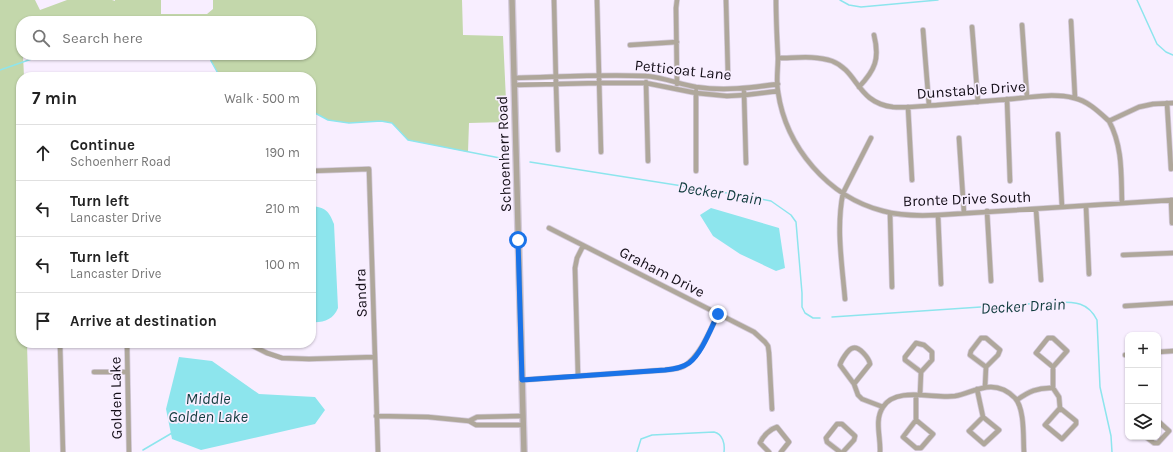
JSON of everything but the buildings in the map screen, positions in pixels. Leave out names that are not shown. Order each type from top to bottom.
[{"type":"street","name":"Schoenherr Road","points":[[512,0],[524,452]]},
{"type":"street","points":[[554,0],[558,150]]},
{"type":"street","points":[[597,0],[601,152]]},
{"type":"street","points":[[677,90],[676,8],[678,0]]},
{"type":"street","points":[[726,0],[728,76]]},
{"type":"street","name":"Bronte Drive South","points":[[776,0],[778,91],[787,126],[808,162],[820,174],[843,193],[868,206],[890,213],[916,216],[1172,200]]},
{"type":"street","points":[[1071,21],[1075,98]]},
{"type":"street","points":[[1022,25],[1027,97]]},
{"type":"street","points":[[972,27],[978,102]]},
{"type":"street","points":[[923,30],[929,105]]},
{"type":"street","points":[[859,87],[868,78],[874,67],[876,59],[874,35]]},
{"type":"street","points":[[630,45],[677,42]]},
{"type":"street","name":"Dunstable Drive","points":[[778,58],[812,58],[833,61],[846,70],[859,87],[871,99],[894,107],[1049,96],[1075,98],[1092,106],[1109,121]]},
{"type":"street","name":"Petticoat Lane","points":[[514,78],[646,76],[696,87],[720,89],[778,84]]},
{"type":"street","points":[[646,76],[648,162]]},
{"type":"street","name":"Petticoat Lane","points":[[514,85],[646,83],[677,90],[727,96],[778,91]]},
{"type":"street","points":[[696,87],[696,171]]},
{"type":"street","points":[[744,88],[746,163]]},
{"type":"street","points":[[1007,99],[1010,181]]},
{"type":"street","points":[[1167,103],[1170,169]]},
{"type":"street","points":[[1122,203],[1119,146],[1116,135],[1109,121],[1139,107],[1153,104],[1173,103]]},
{"type":"street","points":[[908,106],[912,180]]},
{"type":"street","points":[[1058,134],[1062,207]]},
{"type":"street","points":[[845,299],[840,236],[843,193],[870,138]]},
{"type":"street","points":[[959,138],[964,213]]},
{"type":"street","name":"Sandra","points":[[316,171],[369,169],[378,452]]},
{"type":"street","points":[[1172,200],[1172,223]]},
{"type":"street","points":[[1086,206],[1089,274]]},
{"type":"street","points":[[1036,209],[1041,280]]},
{"type":"street","points":[[986,211],[991,282]]},
{"type":"street","points":[[890,213],[892,287]]},
{"type":"street","points":[[938,215],[941,284]]},
{"type":"street","name":"Graham Drive","points":[[549,228],[754,332],[763,339],[768,346],[770,357],[772,409]]},
{"type":"street","points":[[578,376],[575,268],[582,246]]},
{"type":"street","points":[[1123,255],[1173,253]]},
{"type":"street","points":[[1125,306],[1173,303]]},
{"type":"street","points":[[522,380],[665,370],[681,367],[689,363],[698,352],[718,314]]},
{"type":"street","points":[[985,387],[986,367],[1000,350],[986,338],[981,338],[971,350],[970,355],[986,367]]},
{"type":"street","points":[[1053,367],[1036,353],[1048,338],[1053,338],[1067,351],[1053,367],[1053,388],[1059,397],[1060,408],[1045,425],[1062,439],[1076,424],[1076,421],[1060,408]]},
{"type":"street","points":[[916,420],[933,434],[920,448],[916,448],[904,437],[916,420],[921,372],[932,360],[932,352],[924,345],[916,343],[904,357],[905,360],[921,372]]},
{"type":"street","points":[[854,384],[870,364],[867,357],[854,347],[851,348],[840,365],[854,384],[858,395],[862,399],[883,407]]},
{"type":"street","points":[[60,348],[63,452]]},
{"type":"street","name":"Golden Lake","points":[[127,348],[129,452]]},
{"type":"street","points":[[257,348],[282,358],[375,357]]},
{"type":"street","points":[[1161,352],[1173,351]]},
{"type":"street","points":[[94,372],[127,372]]},
{"type":"street","points":[[880,452],[879,416],[883,407],[893,398],[918,395],[955,396],[985,387],[1002,389],[1017,400],[1021,411],[1024,452]]},
{"type":"street","points":[[1017,400],[1025,394],[1035,390],[1053,388]]},
{"type":"street","points":[[977,390],[983,417],[999,430],[984,444],[969,431],[983,417]]},
{"type":"street","points":[[376,416],[428,417],[468,421],[476,425],[523,425]]},
{"type":"street","points":[[468,421],[477,416],[523,416]]},
{"type":"street","points":[[1149,440],[1154,444],[1158,443],[1171,431],[1161,423]]},
{"type":"street","points":[[840,452],[827,442],[826,438],[837,424],[842,424],[855,436],[854,440],[843,452]]},
{"type":"street","points":[[769,452],[760,443],[773,428],[777,427],[789,442],[781,452]]},
{"type":"green space","points":[[0,0],[35,0],[40,10],[67,0],[161,0],[161,14],[207,14],[213,9],[213,0],[462,0],[463,35],[503,36],[507,122],[469,123],[468,152],[408,140],[392,123],[381,121],[349,123],[328,120],[316,114],[316,72],[217,72],[211,61],[316,60],[316,16],[16,16],[16,60],[23,60],[24,72],[16,72],[16,348],[27,348],[30,452],[0,452]]},
{"type":"water","points":[[316,207],[326,210],[334,224],[338,308],[330,318],[316,322]]},
{"type":"water","points":[[711,208],[779,228],[785,268],[776,271],[740,254],[713,236],[700,215]]},
{"type":"water","name":"Middle Golden Lake","points":[[179,357],[212,361],[259,394],[315,397],[325,410],[315,424],[201,450],[172,439],[166,409]]},
{"type":"waterway","points":[[840,0],[849,5],[861,7],[938,0]]},
{"type":"waterway","points":[[1137,0],[1157,44],[1166,52],[1173,55]]},
{"type":"waterway","name":"Decker Drain","points":[[0,70],[29,60]]},
{"type":"waterway","name":"Decker Drain","points":[[211,60],[217,72]]},
{"type":"waterway","name":"Decker Drain","points":[[316,114],[328,120],[349,123],[381,121],[392,123],[408,140],[500,158]]},
{"type":"waterway","name":"Decker Drain","points":[[530,162],[771,201],[791,215],[796,222],[802,307],[805,313],[813,318],[820,318]]},
{"type":"waterway","name":"Decker Drain","points":[[832,317],[1057,302],[1070,302],[1085,306],[1097,320],[1100,387],[1111,436],[1112,452]]},
{"type":"waterway","points":[[637,452],[641,439],[652,435],[714,432],[720,435],[723,440],[724,452]]},
{"type":"waterway","points":[[143,450],[172,433]]},
{"type":"route","points":[[518,240],[522,380],[677,369],[689,363],[693,359],[718,314]]}]
